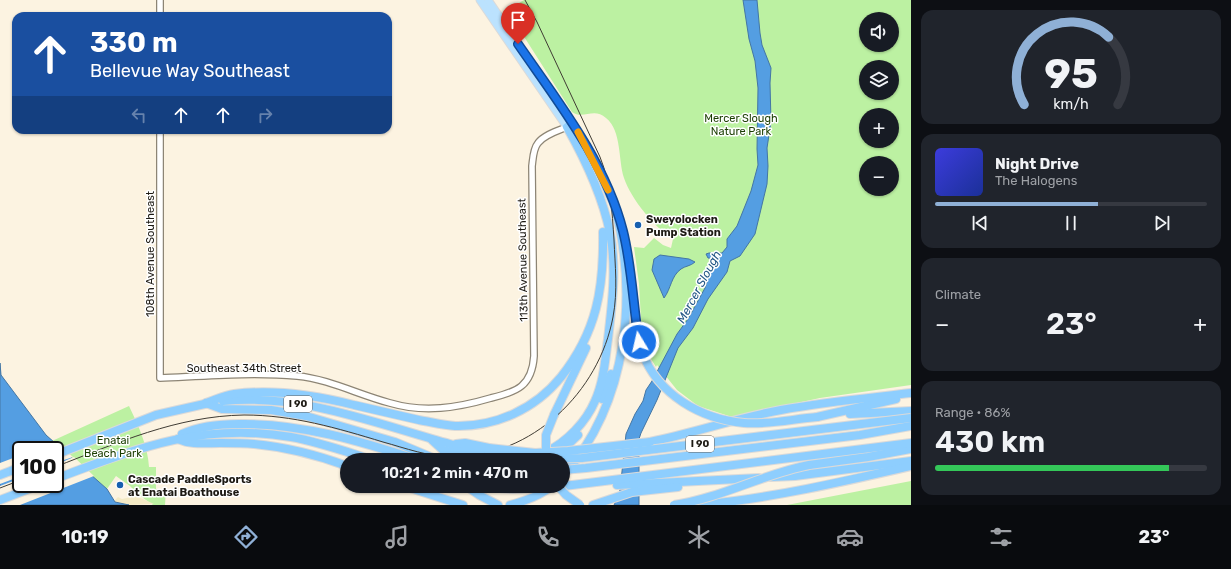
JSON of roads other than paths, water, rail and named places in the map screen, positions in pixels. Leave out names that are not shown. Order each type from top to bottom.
[{"type":"highway","points":[[543,453],[550,450],[574,431],[591,410],[602,380],[612,299],[614,267],[612,242],[608,224],[570,126]]},
{"type":"highway","points":[[570,126],[593,159],[613,200],[621,224],[634,296],[635,317],[639,342],[643,353],[656,377],[675,396],[700,412],[719,419],[745,423],[911,411]]},
{"type":"highway","points":[[545,453],[546,435],[592,336],[600,311],[605,277],[605,248],[600,206],[593,183]]},
{"type":"highway","points":[[570,467],[583,450],[604,409],[613,387],[621,354],[626,312],[625,279],[621,232],[613,200]]},
{"type":"highway","points":[[206,403],[232,394],[256,392],[289,393],[454,426],[494,421],[515,414],[532,404],[556,384],[572,362],[586,337],[593,320],[602,283],[604,260],[603,232]]},
{"type":"highway","points":[[558,453],[574,439],[589,421],[602,399],[613,368],[620,338],[624,308],[625,279]]},
{"type":"highway","points":[[817,417],[874,405],[911,394]]},
{"type":"highway","points":[[511,453],[568,452],[650,442],[781,410],[911,394]]},
{"type":"highway","name":"I 90","points":[[64,451],[156,415],[206,403],[252,399],[290,403],[340,413],[482,453]]},
{"type":"highway","points":[[206,403],[222,409],[271,410],[306,416],[395,442],[421,453]]},
{"type":"highway","name":"I 90","points":[[570,458],[911,418]]},
{"type":"highway","points":[[182,438],[198,428],[216,425],[268,425],[294,427],[319,432],[395,453]]},
{"type":"highway","points":[[570,469],[860,435],[911,426]]},
{"type":"highway","points":[[64,476],[119,455],[182,438],[216,433],[255,433],[274,435],[307,441],[349,453]]},
{"type":"highway","points":[[182,438],[194,444],[240,443],[271,446],[300,451],[340,464]]},
{"type":"highway","points":[[430,438],[443,450],[455,453]]},
{"type":"highway","name":"I 90","points":[[570,484],[911,443]]},
{"type":"highway","points":[[674,505],[712,497],[768,475],[792,468],[911,449]]},
{"type":"highway","points":[[570,485],[795,476],[911,461]]},
{"type":"highway","points":[[701,505],[749,499],[862,478],[911,466]]},
{"type":"highway","points":[[0,475],[12,470]]},
{"type":"highway","points":[[593,505],[632,492],[706,485],[722,480]]},
{"type":"highway","points":[[0,500],[18,493]]},
{"type":"highway","points":[[426,493],[463,505]]},
{"type":"highway","points":[[476,493],[498,505]]},
{"type":"highway","points":[[510,505],[530,499],[542,493]]},
{"type":"highway","points":[[564,493],[580,505]]},
{"type":"main road","points":[[480,0],[492,12],[570,126]]},
{"type":"main road","points":[[488,0],[492,12],[545,95],[570,126]]},
{"type":"street","points":[[160,0],[160,12]]},
{"type":"street","name":"113th Avenue Southeast","points":[[530,376],[534,364],[532,166],[534,152],[537,143],[548,135],[570,126]]},
{"type":"street","name":"108th Avenue Southeast","points":[[160,134],[160,378]]},
{"type":"street","name":"Southeast 34th Street","points":[[160,378],[251,375],[297,376],[329,383],[391,404],[422,409],[440,409],[473,403],[514,392],[520,388],[530,376]]},
{"type":"water","name":"Mercer Slough","points":[[743,0],[757,0],[762,45],[771,68],[771,122],[767,148],[767,184],[755,234],[740,256],[730,261],[727,272],[708,299],[693,328],[678,348],[657,400],[641,433],[639,439],[639,505],[614,505],[620,490],[626,434],[643,401],[646,390],[677,334],[688,319],[705,288],[708,279],[708,272],[716,259],[708,258],[706,254],[722,253],[727,247],[727,239],[737,226],[751,191],[758,165],[758,88],[755,61],[749,39]]},
{"type":"water","points":[[660,255],[689,259],[695,262],[683,268],[675,275],[664,298],[652,270],[654,259]]},
{"type":"water","points":[[0,363],[1,375],[46,435],[53,441],[12,441],[12,493],[64,493],[64,451],[107,489],[115,502],[129,505],[0,505]]},
{"type":"tram line","points":[[64,463],[148,432],[195,420],[244,415],[280,417],[315,423],[417,452],[435,456],[453,457],[482,454],[509,446],[535,432],[557,415],[577,394],[593,371],[605,345],[615,307],[616,288],[613,219],[607,177],[600,157],[537,22],[525,0]]},
{"type":"tram line","points":[[0,488],[12,483]]},
{"type":"place","name":"Sweyolocken Pump Station","points":[[638,225]]},
{"type":"place","name":"Cascade PaddleSports at Enatai Boathouse","points":[[120,485]]},
{"type":"park label","name":"Mercer Slough Nature Park","points":[[741,124]]},
{"type":"park label","name":"Enatai Beach Park","points":[[113,446]]}]
